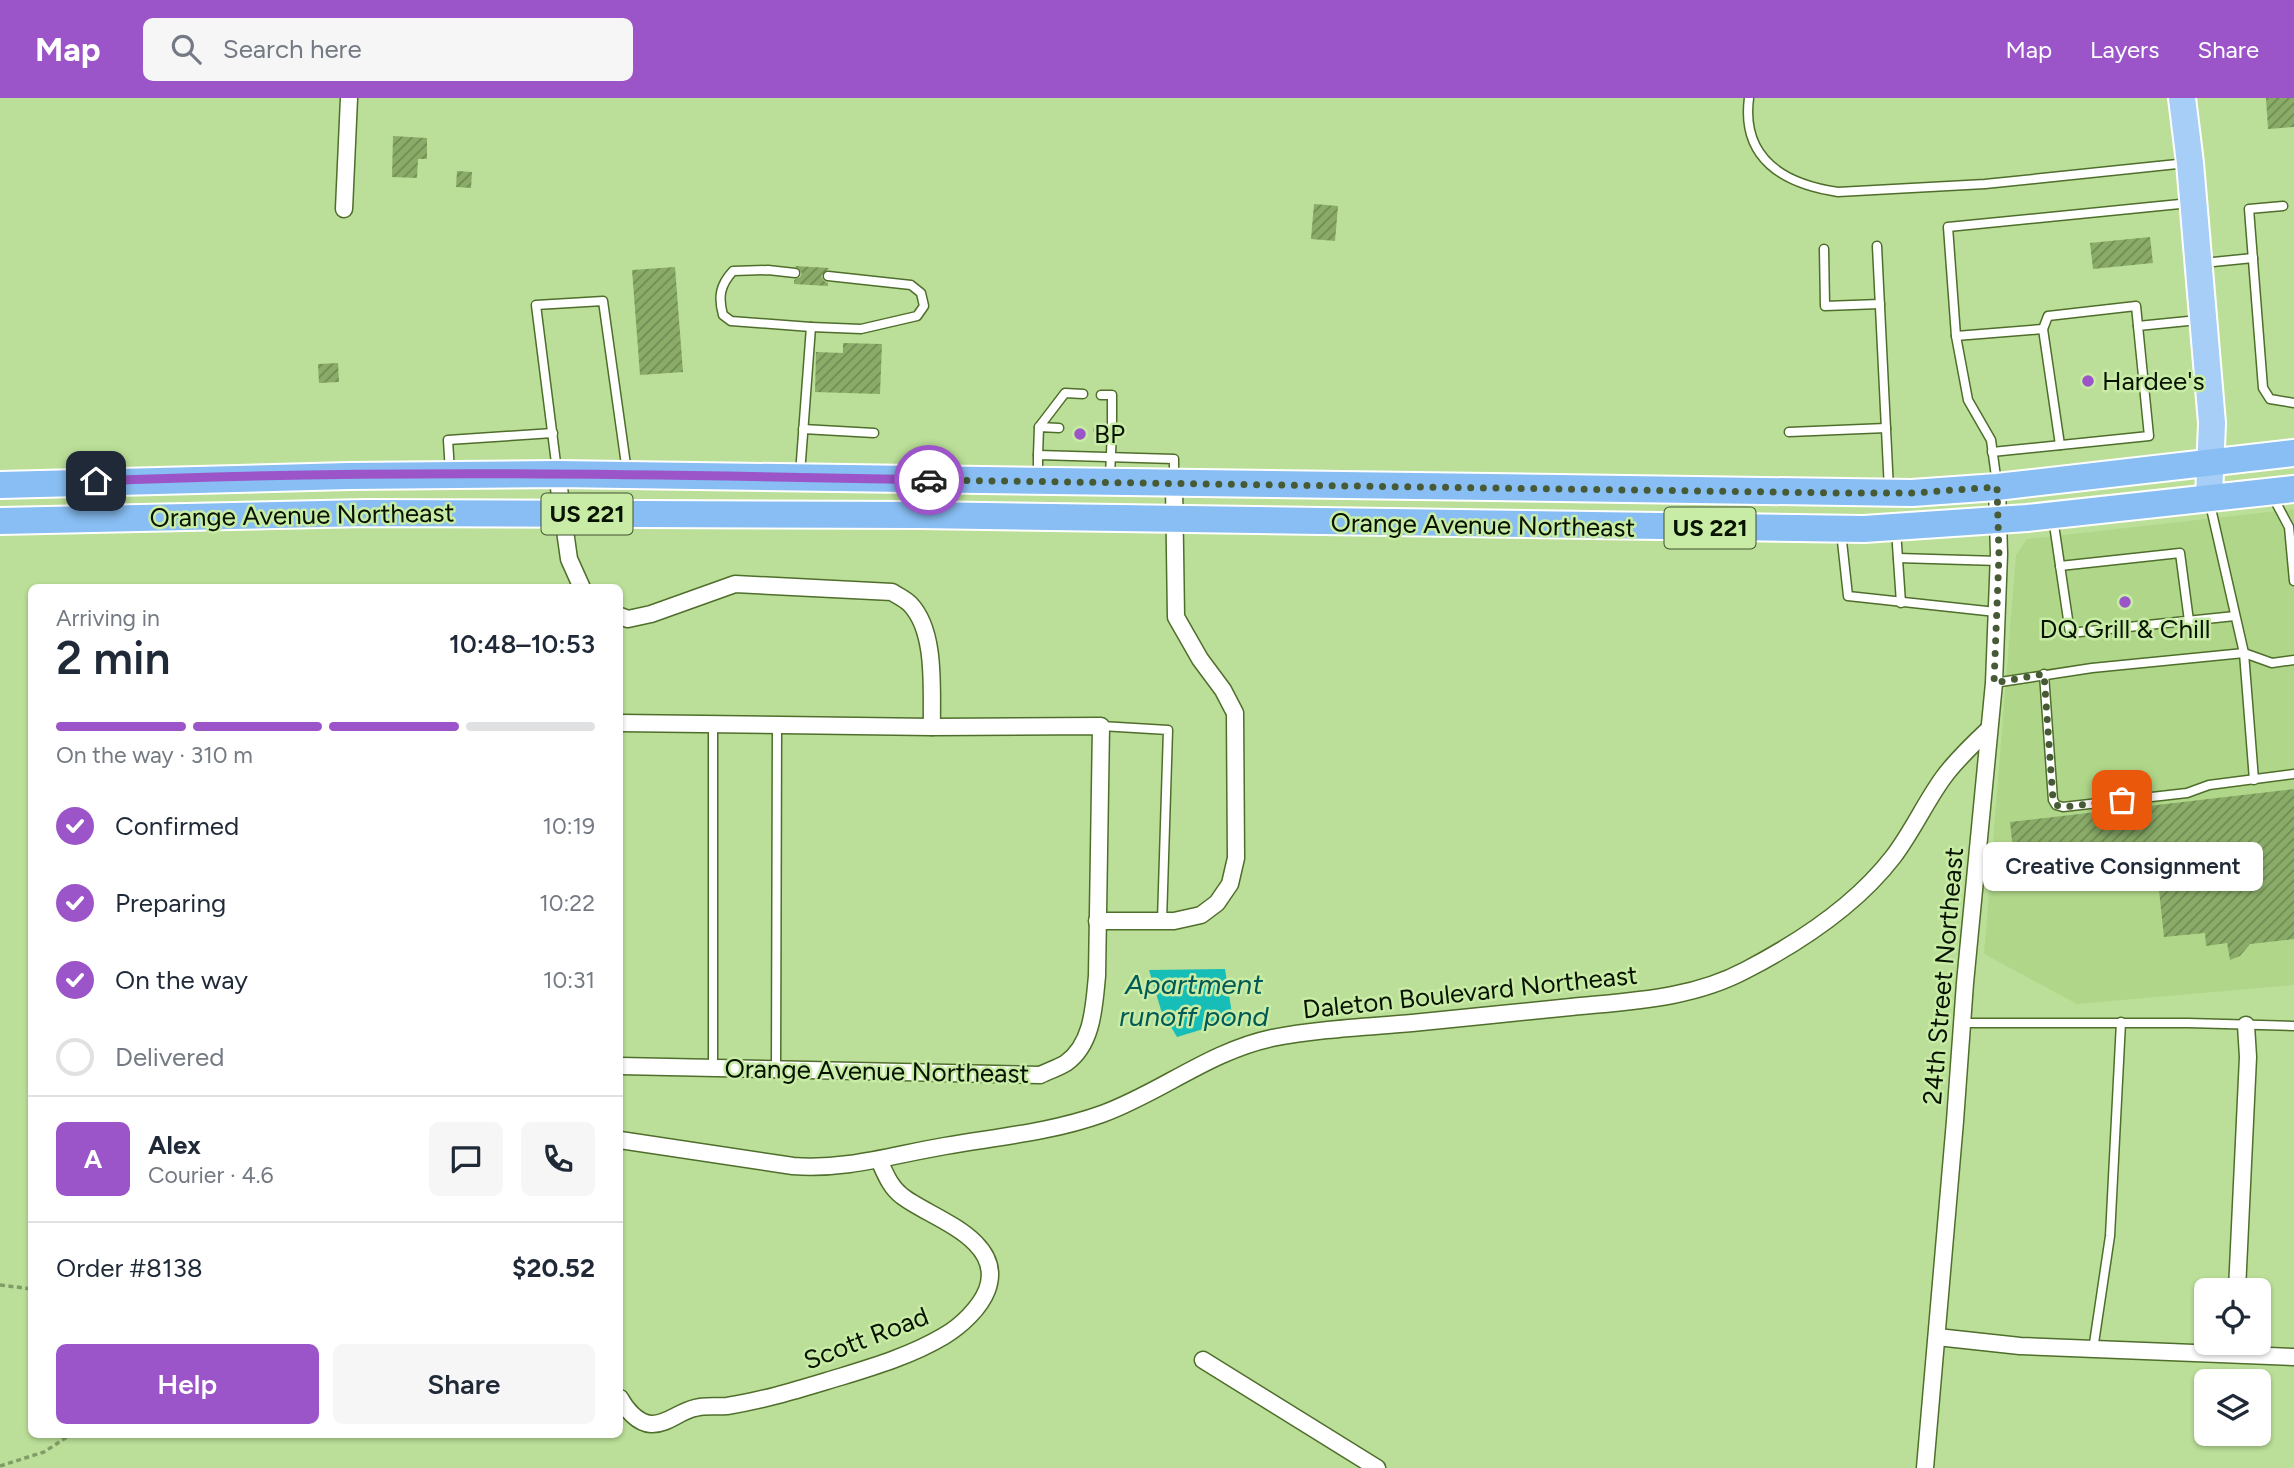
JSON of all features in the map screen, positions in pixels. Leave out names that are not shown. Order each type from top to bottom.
[{"type":"highway","name":"Orange Avenue Northeast","points":[[0,485],[121,480],[557,474],[1889,493],[1997,487],[2294,453]]},
{"type":"highway","name":"Orange Avenue Northeast","points":[[0,521],[366,513],[919,514],[1841,529],[1999,520],[2282,490]]},
{"type":"main road","points":[[2182,98],[2212,423],[2209,497]]},
{"type":"street","points":[[344,209],[348,98]]},
{"type":"street","points":[[557,474],[569,559],[580,584]]},
{"type":"street","points":[[1097,921],[1174,921],[1201,915],[1217,903],[1230,884],[1236,858],[1235,713],[1176,617],[1174,484]]},
{"type":"street","name":"24th Street Northeast","points":[[1926,1468],[1962,1023],[1994,683],[1999,561],[1997,487]]},
{"type":"street","points":[[623,617],[628,619],[651,614],[735,584],[892,592],[909,603],[920,617],[929,646],[932,727]]},
{"type":"street","points":[[623,723],[1101,726]]},
{"type":"street","name":"Orange Avenue Northeast","points":[[623,1066],[1040,1074],[1066,1063],[1084,1041],[1094,1013],[1101,726]]},
{"type":"street","name":"Daleton Boulevard Northeast","points":[[623,1140],[793,1166],[838,1166],[1063,1126],[1102,1114],[1213,1060],[1267,1039],[1300,1033],[1675,996],[1746,971],[1805,935],[1849,902],[1874,880],[1896,853],[1944,776],[1989,729]]},
{"type":"street","points":[[2238,1278],[2248,1057],[2246,1026]]},
{"type":"street","name":"Scott Road","points":[[623,1402],[630,1413],[642,1421],[650,1424],[661,1423],[695,1408],[727,1406],[769,1397],[861,1370],[910,1353],[959,1326],[976,1308],[987,1290],[987,1263],[980,1249],[967,1234],[901,1195],[891,1185],[879,1160]]},
{"type":"street","points":[[1937,1338],[2093,1350],[2194,1349]]},
{"type":"street","points":[[2271,1354],[2294,1357]]},
{"type":"street","points":[[1203,1360],[1377,1468]]},
{"type":"lane","points":[[1749,98],[1749,128],[1763,157],[1791,181],[1838,192],[1986,184],[2190,163]]},
{"type":"lane","points":[[1997,487],[1990,440],[1968,400],[1956,336],[1948,227],[2193,203]]},
{"type":"lane","points":[[2283,206],[2249,209],[2263,388],[2270,399],[2294,403]]},
{"type":"lane","points":[[1877,246],[1889,493]]},
{"type":"lane","points":[[1824,249],[1825,306],[1880,304]]},
{"type":"lane","points":[[2199,263],[2253,258]]},
{"type":"lane","points":[[795,273],[768,270],[733,271],[723,282],[719,300],[723,315],[731,321],[861,329],[918,316],[925,306],[921,293],[911,285],[828,276]]},
{"type":"lane","points":[[557,474],[536,305],[603,301],[627,475]]},
{"type":"lane","points":[[1992,452],[2149,436],[2136,306],[2049,316],[2043,329],[2060,445]]},
{"type":"lane","points":[[2138,326],[2204,319]]},
{"type":"lane","points":[[800,477],[811,327]]},
{"type":"lane","points":[[1956,336],[2043,329]]},
{"type":"lane","points":[[1038,482],[1040,427],[1065,393],[1083,394]]},
{"type":"lane","points":[[1101,395],[1112,395],[1110,483]]},
{"type":"lane","points":[[1040,427],[1059,428]]},
{"type":"lane","points":[[1789,432],[1886,428]]},
{"type":"lane","points":[[803,429],[874,433]]},
{"type":"lane","points":[[1099,430],[1112,430]]},
{"type":"lane","points":[[450,475],[448,440],[553,433]]},
{"type":"lane","points":[[1038,455],[1174,459],[1174,484]]},
{"type":"lane","points":[[2282,490],[2289,527],[2294,581]]},
{"type":"lane","points":[[2209,497],[2244,653],[2254,780]]},
{"type":"lane","points":[[2053,515],[2070,633],[2235,616]]},
{"type":"lane","points":[[1896,527],[1901,603]]},
{"type":"lane","points":[[1841,529],[1848,596],[1996,612]]},
{"type":"lane","points":[[2060,566],[2180,553],[2189,621]]},
{"type":"lane","points":[[1898,558],[1999,561]]},
{"type":"lane","points":[[1994,683],[2044,674],[2244,653],[2272,663],[2294,660]]},
{"type":"lane","points":[[2044,674],[2053,800],[2056,805],[2063,807],[2187,793],[2209,785],[2294,774]]},
{"type":"lane","points":[[713,724],[713,1068]]},
{"type":"lane","points":[[776,1069],[777,725]]},
{"type":"lane","points":[[1101,726],[1168,730],[1162,921]]},
{"type":"lane","points":[[2093,1350],[2110,1237],[2121,1022]]},
{"type":"lane","points":[[1962,1023],[2121,1022],[2294,1026]]},
{"type":"path","points":[[0,1285],[28,1288]]},
{"type":"path","points":[[0,1466],[44,1452],[66,1438]]},
{"type":"shaded area","points":[[2294,509],[2294,985],[2077,1004],[1984,954],[2016,555],[2027,539]]},
{"type":"water","name":"Apartment runoff pond","points":[[1225,969],[1233,1020],[1177,1037],[1161,1010],[1149,970]]},
{"type":"building","points":[[2266,98],[2294,98],[2294,127],[2268,129]]},
{"type":"building","points":[[393,136],[427,138],[427,159],[418,159],[417,178],[392,177]]},
{"type":"building","points":[[457,171],[472,172],[471,188],[456,187]]},
{"type":"building","points":[[1314,204],[1338,206],[1335,241],[1311,239]]},
{"type":"building","points":[[2150,237],[2153,263],[2093,269],[2090,243]]},
{"type":"building","points":[[795,266],[829,268],[821,276],[828,286],[794,284],[794,280],[802,273]]},
{"type":"building","points":[[675,267],[683,372],[640,375],[632,270]]},
{"type":"building","points":[[843,343],[882,344],[880,394],[815,392],[816,352],[843,353]]},
{"type":"building","points":[[338,363],[339,382],[319,383],[318,364]]},
{"type":"building","points":[[2294,789],[2294,939],[2250,944],[2240,956],[2230,960],[2227,943],[2206,946],[2205,933],[2164,937],[2158,881],[2132,884],[2130,867],[2016,879],[2010,822]]},
{"type":"way so far","points":[[929,480],[1841,493],[1912,493],[1997,487],[1999,555],[1994,683],[2044,674],[2053,800],[2056,805],[2063,807],[2122,800]]},
{"type":"place","name":"Hardee's","points":[[2088,381]]},
{"type":"place","name":"BP","points":[[1080,434]]},
{"type":"place","name":"DQ Grill & Chill","points":[[2125,602]]},
{"type":"place","name":"Creative Consignment","points":[[2122,800]]},
{"type":"route","points":[[96,481],[557,474],[929,480]]}]
